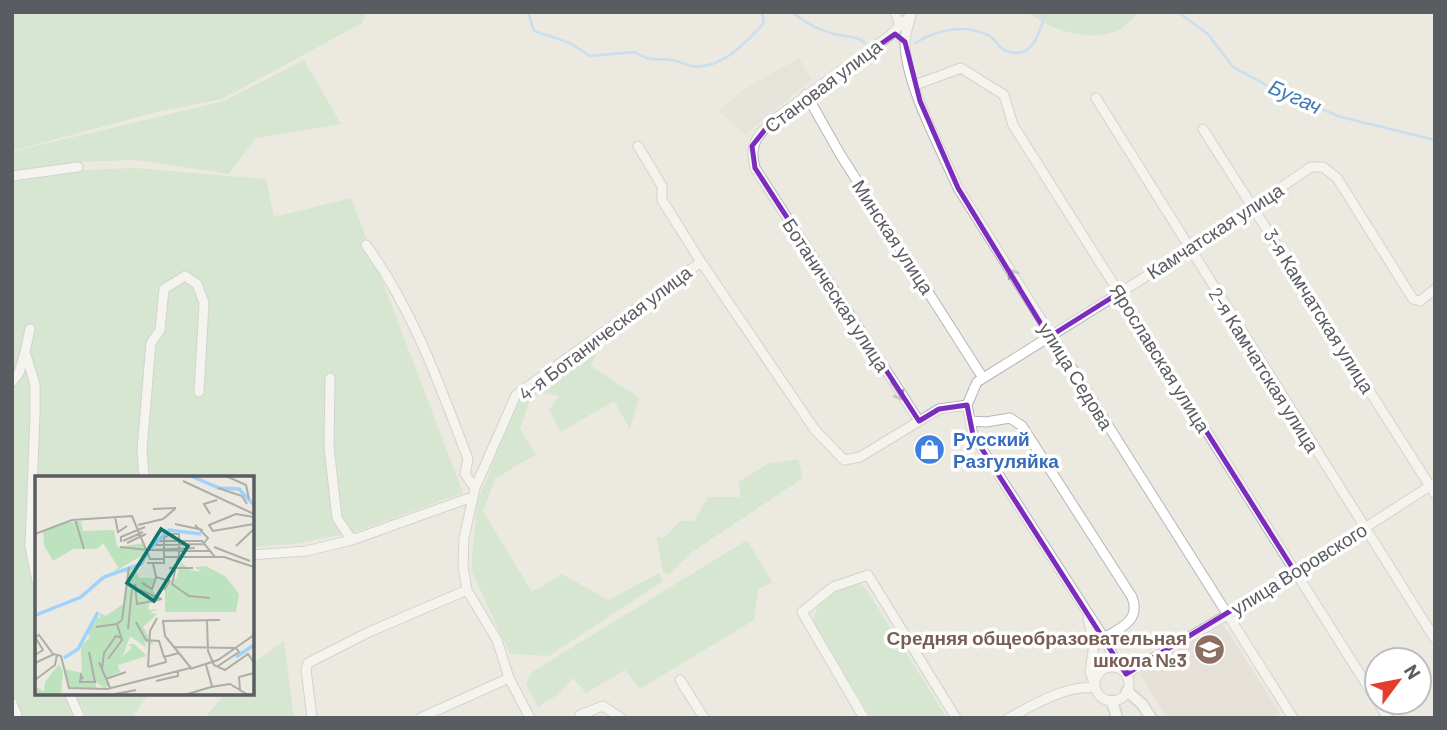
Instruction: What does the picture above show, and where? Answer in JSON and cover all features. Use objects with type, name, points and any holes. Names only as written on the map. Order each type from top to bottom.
[{"type":"street","points":[[895,12],[900,26]]},
{"type":"street","name":"Становая улица","points":[[755,168],[751,154],[756,137],[806,94],[888,37],[912,14]]},
{"type":"street","name":"улица Седова","points":[[912,14],[905,42],[915,85],[958,188],[1049,337],[1293,718]]},
{"type":"street","points":[[888,37],[895,34],[905,42]]},
{"type":"street","name":"Ярославская улица","points":[[915,85],[961,68],[1004,94],[1013,125],[1363,679]]},
{"type":"street","name":"Минская улица","points":[[806,94],[840,154],[983,379]]},
{"type":"street","name":"2-я Камчатская улица","points":[[1096,98],[1363,529],[1435,639]]},
{"type":"street","name":"3-я Камчатская улица","points":[[1203,129],[1433,487]]},
{"type":"street","points":[[638,146],[662,186],[662,201],[701,262],[815,430],[844,460],[860,457],[939,409],[967,405],[973,435],[1104,638],[1123,672],[1127,691],[1142,704],[1151,718]]},
{"type":"street","points":[[12,176],[78,167]]},
{"type":"street","name":"Камчатская улица","points":[[967,405],[971,392],[983,379],[1190,249],[1311,167],[1329,170],[1337,178],[1413,299],[1420,302],[1435,289]]},
{"type":"street","name":"Ботаническая улица","points":[[755,168],[919,421]]},
{"type":"street","points":[[254,555],[306,551],[352,540],[473,493],[465,474],[468,459],[427,352],[380,263],[366,245]]},
{"type":"street","name":"4-я Ботаническая улица","points":[[530,718],[509,678],[496,640],[467,590],[463,566],[464,538],[473,493],[516,395],[701,262]]},
{"type":"street","points":[[144,476],[142,449],[150,343],[160,330],[164,289],[185,276],[197,284],[204,303],[199,392]]},
{"type":"street","points":[[12,382],[25,352],[30,329]]},
{"type":"street","points":[[25,352],[35,384],[29,513],[30,546],[35,572]]},
{"type":"street","points":[[330,378],[329,446],[337,518],[352,540]]},
{"type":"street","points":[[970,421],[986,422],[1010,418],[1022,426],[1132,597],[1136,610],[1132,619],[1104,638]]},
{"type":"street","name":"улица Воровского","points":[[1123,672],[1228,614],[1433,487]]},
{"type":"street","points":[[864,718],[802,612],[833,587],[868,575],[956,718]]},
{"type":"street","points":[[312,718],[306,669],[308,663],[369,632],[467,590]]},
{"type":"street","points":[[1085,610],[1094,644],[1090,672],[1095,686],[1102,698],[1112,701],[1123,697],[1127,691]]},
{"type":"street","points":[[1095,686],[1103,670],[1123,672]]},
{"type":"street","points":[[420,718],[509,678]]},
{"type":"street","points":[[680,680],[704,718]]},
{"type":"street","points":[[1009,718],[1066,692],[1084,686],[1095,686]]},
{"type":"street","points":[[70,695],[80,718]]},
{"type":"street","points":[[1112,701],[1117,718]]},
{"type":"street","points":[[12,703],[18,718]]},
{"type":"street","points":[[580,715],[603,706],[621,718]]},
{"type":"highlighted area","points":[[895,34],[905,42],[920,101],[958,188],[1049,337],[1119,293],[1295,572],[1126,674],[973,435],[967,405],[939,409],[919,421],[755,168],[752,146],[772,121]]},
{"type":"shaded area","points":[[799,58],[812,79],[745,135],[719,111],[743,90]]},
{"type":"shaded area","name":"Средняя общеобразовательная школа №3","points":[[1223,624],[1280,713],[1272,718],[1167,718],[1140,674]]},
{"type":"green space","points":[[367,12],[362,23],[222,99],[157,112],[12,151],[12,14]]},
{"type":"green space","points":[[1028,12],[1137,12],[1128,24],[1115,31],[1101,35],[1085,35],[1053,27]]},
{"type":"green space","points":[[304,60],[341,124],[256,138],[229,174],[135,160],[77,162],[12,173],[12,153],[19,150],[224,101]]},
{"type":"green space","points":[[135,168],[266,179],[274,217],[351,198],[463,493],[352,533],[294,544],[254,547],[254,476],[35,476],[35,695],[148,695],[132,718],[12,718],[12,181],[84,170]]},
{"type":"green space","points":[[602,341],[591,366],[639,398],[630,429],[614,401],[561,432],[549,410],[559,396],[541,393],[529,402],[520,429],[536,454],[495,479],[483,511],[532,592],[562,574],[608,600],[659,573],[663,581],[549,656],[510,654],[471,570],[477,503],[519,397]]},
{"type":"green space","points":[[798,459],[803,478],[692,552],[668,575],[663,572],[656,536],[664,538],[680,521],[694,521],[708,497],[740,497],[739,482],[767,464]]},
{"type":"green space","points":[[747,540],[772,582],[758,590],[754,620],[640,689],[625,670],[586,693],[573,678],[557,695],[538,707],[526,684],[532,672]]},
{"type":"green space","points":[[854,583],[862,585],[868,592],[947,718],[871,718],[814,622],[818,607],[827,596]]},
{"type":"green space","points":[[284,641],[294,718],[205,718],[223,695],[254,695],[254,663]]},
{"type":"waterway","name":"Бугач","points":[[528,12],[534,31],[570,43],[590,56],[635,52],[648,58],[674,60],[692,66],[713,64],[732,53],[764,23],[762,12]]},
{"type":"waterway","name":"Бугач","points":[[793,12],[820,29],[856,38],[865,43]]},
{"type":"waterway","name":"Бугач","points":[[915,43],[941,32],[960,29],[990,36],[1004,50],[1022,52],[1034,43],[1045,12]]},
{"type":"waterway","name":"Бугач","points":[[1138,12],[1144,12]]},
{"type":"waterway","name":"Бугач","points":[[1178,12],[1208,34],[1233,67],[1279,92],[1341,117],[1435,140]]},
{"type":"place","name":"Русский Разгуляйка","points":[[930,450]]},
{"type":"place","name":"Средняя общеобразовательная школа №3","points":[[1210,649]]}]
